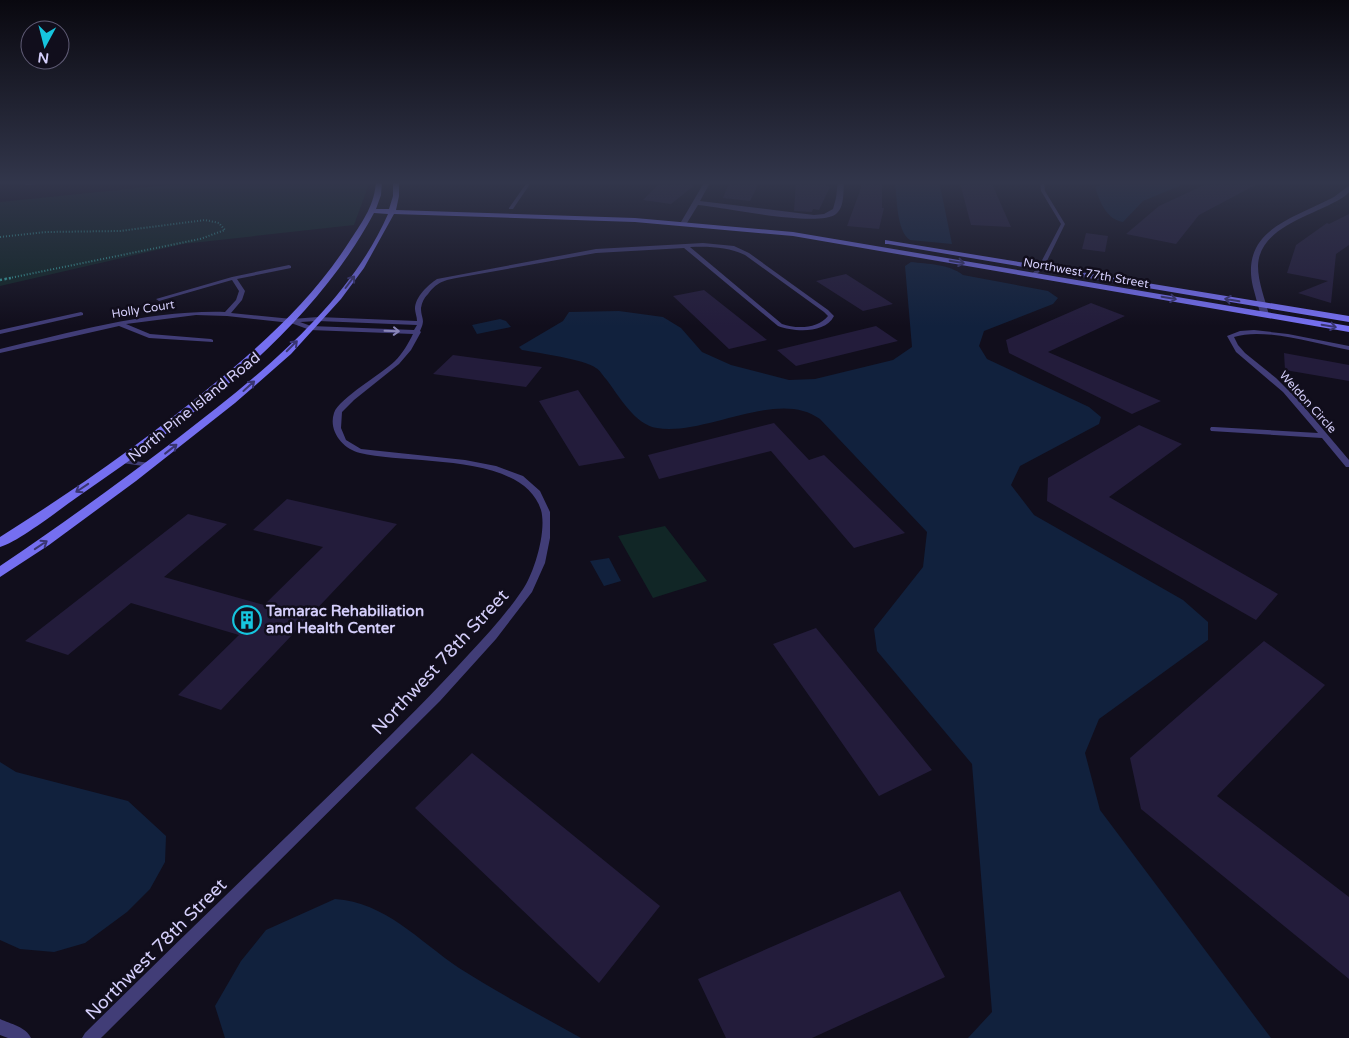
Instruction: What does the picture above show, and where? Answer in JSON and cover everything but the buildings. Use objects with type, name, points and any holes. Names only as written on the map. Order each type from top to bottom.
[{"type":"street","name":"North Pine Island Road","points":[[0,543],[122,461],[200,401],[292,321],[342,263],[361,229]]},
{"type":"street","name":"North Pine Island Road","points":[[0,572],[56,535],[234,400],[314,323],[349,284],[374,247],[383,229]]},
{"type":"street","name":"Northwest 77th Street","points":[[761,229],[1349,329]]},
{"type":"street","name":"Northwest 77th Street","points":[[812,229],[1349,319]]},
{"type":"street","points":[[1265,314],[1254,264],[1261,244],[1276,229]]},
{"type":"lane","points":[[1034,275],[1041,268],[1060,229]]},
{"type":"lane","points":[[420,328],[418,308],[420,300],[432,285],[439,280],[576,253],[685,246],[719,246],[734,248],[747,254],[826,311],[830,316],[829,320],[824,324],[798,329],[788,329],[780,325],[685,246]]},
{"type":"lane","points":[[159,299],[234,278],[289,267]]},
{"type":"lane","points":[[227,314],[239,300],[242,292],[234,278]]},
{"type":"lane","points":[[0,332],[81,314]]},
{"type":"lane","name":"Holly Court","points":[[0,351],[163,316],[227,314],[292,321]]},
{"type":"lane","points":[[292,321],[420,328]]},
{"type":"lane","points":[[292,321],[420,328]]},
{"type":"lane","points":[[121,324],[149,336],[210,342]]},
{"type":"lane","name":"Northwest 78th Street","points":[[90,1038],[436,698],[492,636],[527,592],[540,563],[546,538],[546,512],[537,493],[520,478],[494,468],[465,462],[389,455],[359,450],[343,441],[337,428],[338,412],[351,398],[397,363],[408,350],[420,328]]},
{"type":"lane","name":"Weldon Circle","points":[[1349,348],[1260,332],[1236,333],[1230,336],[1232,343],[1244,357],[1280,385],[1322,436],[1349,465]]},
{"type":"lane","points":[[1214,429],[1322,436]]},
{"type":"lane","points":[[122,461],[150,465]]},
{"type":"lane","points":[[0,1028],[23,1038]]},
{"type":"path","points":[[0,237],[46,232],[120,232],[135,229]]},
{"type":"path","points":[[0,280],[200,239],[225,229]]},
{"type":"green space","points":[[0,229],[314,229],[183,244],[0,286]]},
{"type":"green space","points":[[665,526],[707,581],[653,598],[618,536]]},
{"type":"water","points":[[902,229],[949,229],[952,244],[910,240]]},
{"type":"water","points":[[911,262],[938,265],[963,275],[1048,291],[1058,298],[1053,304],[984,331],[979,346],[987,359],[1089,407],[1101,417],[1099,424],[1020,466],[1011,485],[1034,515],[1183,600],[1208,622],[1208,640],[1099,719],[1085,753],[1100,810],[1271,1038],[968,1038],[992,1012],[972,764],[877,651],[874,629],[923,567],[927,532],[820,419],[803,411],[784,408],[763,410],[697,426],[676,429],[657,428],[649,426],[635,416],[596,368],[582,362],[522,350],[519,347],[563,321],[569,312],[619,311],[663,317],[681,328],[702,352],[731,365],[789,380],[815,379],[893,360],[912,347],[905,266]]},
{"type":"water","points":[[500,319],[506,321],[511,327],[477,334],[472,325]]},
{"type":"water","points":[[609,558],[621,581],[604,586],[590,561]]},
{"type":"water","points":[[0,762],[16,772],[128,801],[166,836],[165,862],[150,889],[127,912],[85,943],[54,952],[20,949],[0,940]]},
{"type":"water","points":[[335,899],[370,907],[386,915],[401,924],[459,968],[581,1038],[225,1038],[215,1006],[241,961],[266,930]]},
{"type":"place","name":"Tamarac Rehabiliation and Health Center","points":[[247,620]]}]
